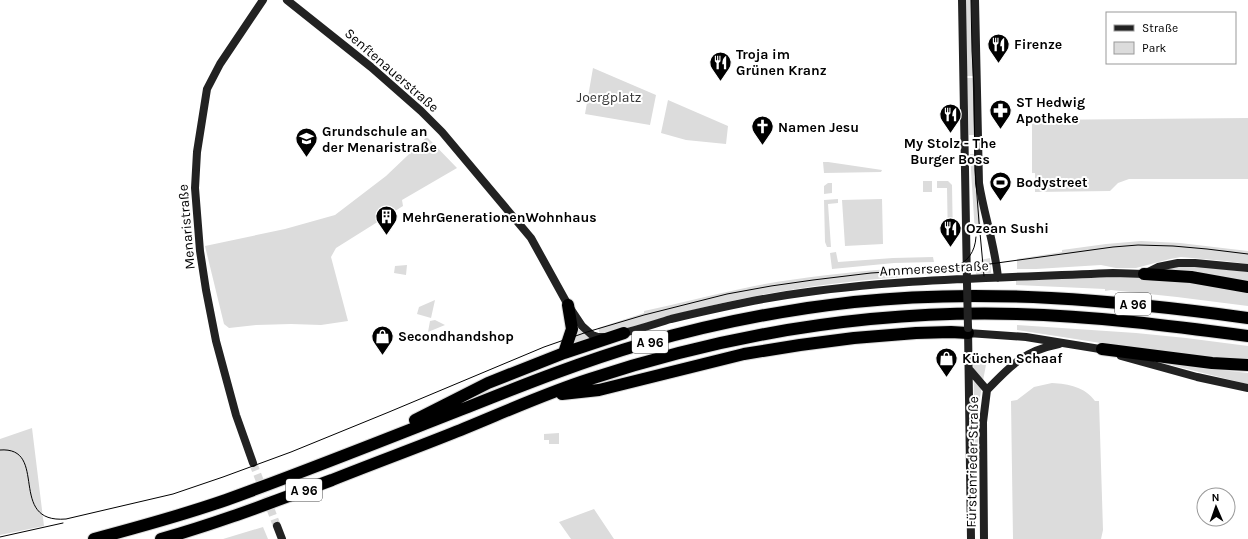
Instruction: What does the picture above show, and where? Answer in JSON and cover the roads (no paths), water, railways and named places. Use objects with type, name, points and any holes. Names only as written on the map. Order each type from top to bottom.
[{"type":"highway","points":[[1144,274],[1191,277],[1248,287]]},
{"type":"highway","name":"A 96","points":[[94,539],[162,521],[225,500],[568,369],[641,345],[695,330],[769,315],[854,302],[952,296],[1017,297],[1114,302],[1180,308],[1248,318]]},
{"type":"highway","points":[[564,353],[572,329],[568,305]]},
{"type":"highway","name":"A 96","points":[[161,539],[256,508],[453,433],[588,379],[745,337],[824,324],[897,317],[952,314],[1017,314],[1105,319],[1248,336]]},
{"type":"highway","points":[[543,397],[599,390],[744,354],[800,345],[916,332],[968,331]]},
{"type":"highway","points":[[362,448],[488,382],[564,353],[624,333]]},
{"type":"highway","points":[[1102,349],[1212,363],[1248,365]]},
{"type":"main road","name":"Menaristraße","points":[[253,463],[236,415],[216,341],[200,251],[194,188],[197,152],[207,89],[220,64],[263,0]]},
{"type":"main road","name":"Senftenauerstraße","points":[[287,0],[371,67],[421,111],[442,132],[531,238],[568,305],[582,326],[592,335],[598,337],[606,337],[624,333]]},
{"type":"main road","name":"Fürstenrieder Straße","points":[[962,0],[971,539]]},
{"type":"main road","points":[[975,0],[979,183],[995,256],[998,278]]},
{"type":"main road","name":"Ammerseestraße","points":[[624,333],[672,319],[720,308],[786,295],[831,289],[891,283],[967,281],[998,278],[1113,273],[1144,274],[1158,267],[1178,263],[1195,263],[1248,268]]},
{"type":"main road","points":[[968,331],[1026,337],[1102,349],[1124,357],[1197,377],[1248,388]]},
{"type":"main road","points":[[987,390],[1021,358],[1040,349],[1063,343]]},
{"type":"main road","name":"Fürstenrieder Straße","points":[[969,369],[987,390],[983,422],[984,539]]},
{"type":"main road","points":[[277,526],[282,539]]},
{"type":"tunnel","points":[[253,463],[277,526]]},
{"type":"tram line","points":[[971,0],[975,170],[984,276]]},
{"type":"tram line","points":[[954,267],[970,256],[976,237]]},
{"type":"tram line","points":[[0,450],[15,452],[23,460],[27,471],[32,498],[37,510],[48,517],[66,519],[173,494],[223,477],[291,452],[544,347],[644,315],[727,294],[771,286],[871,273],[968,267],[1113,247],[1138,245],[1173,246],[1248,254]]},
{"type":"tram line","points":[[0,537],[63,523]]},
{"type":"place","name":"Firenze","points":[[999,64]]},
{"type":"place","name":"Troja im Grünen Kranz","points":[[720,82]]},
{"type":"place","name":"ST Hedwig Apotheke","points":[[1000,130]]},
{"type":"place","name":"My Stolz - The Burger Boss","points":[[950,134]]},
{"type":"place","name":"Namen Jesu","points":[[763,146]]},
{"type":"place","name":"Grundschule an der Menaristraße","points":[[306,158]]},
{"type":"place","name":"Bodystreet","points":[[1001,202]]},
{"type":"place","name":"MehrGenerationenWohnhaus","points":[[387,236]]},
{"type":"place","name":"Ozean Sushi","points":[[951,248]]},
{"type":"place","name":"Secondhandshop","points":[[382,356]]},
{"type":"place","name":"Küchen Schaaf","points":[[947,378]]},
{"type":"park label","name":"Joergplatz","points":[[609,97]]}]
